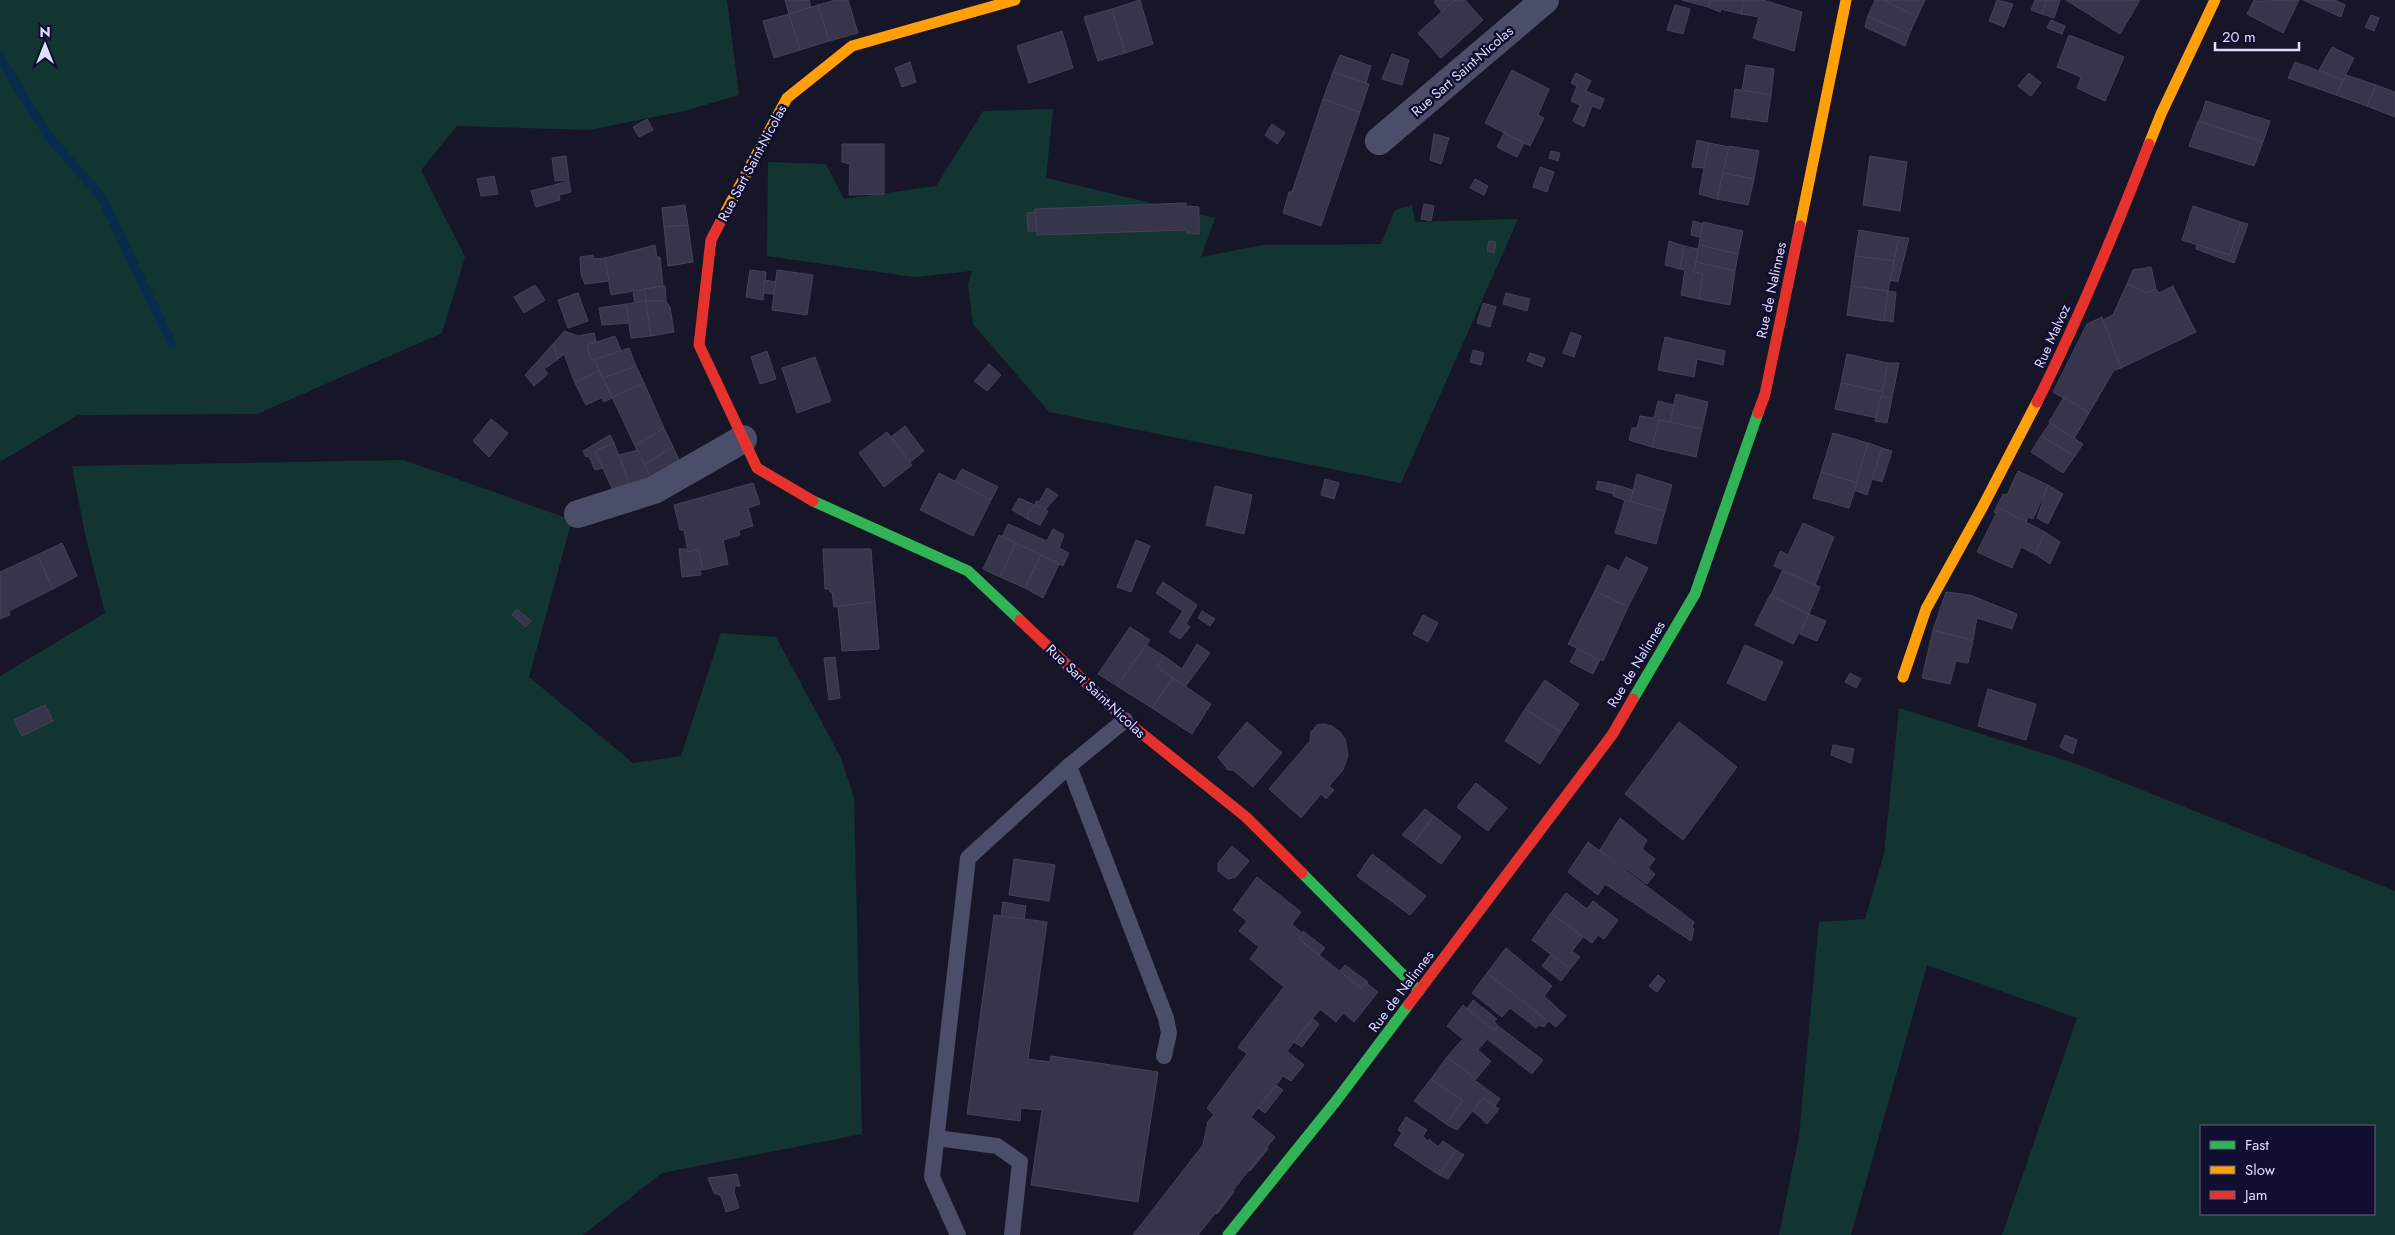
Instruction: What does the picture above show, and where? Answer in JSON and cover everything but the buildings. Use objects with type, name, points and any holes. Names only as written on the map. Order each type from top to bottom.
[{"type":"street","name":"Rue Sart Saint-Nicolas","points":[[1015,0],[852,46],[787,98],[711,240],[699,346],[757,468],[815,502],[968,571],[1125,720],[1246,817],[1419,991]]},
{"type":"street","name":"Rue Sart Saint-Nicolas","points":[[1379,141],[1545,0]]},
{"type":"street","name":"Rue de Nalinnes","points":[[1228,1235],[1336,1101],[1612,735],[1695,594],[1765,394],[1846,0]]},
{"type":"street","name":"Rue Malvoz","points":[[1903,677],[1926,609],[2054,368],[2118,223],[2161,114],[2215,0]]},
{"type":"street","points":[[578,514],[654,490],[743,439]]},
{"type":"lane","points":[[958,1235],[932,1177],[968,858],[1069,766],[1125,720]]},
{"type":"lane","points":[[1069,766],[1166,1018],[1169,1034],[1164,1056]]},
{"type":"lane","points":[[937,1138],[997,1146],[1020,1162],[1012,1235]]},
{"type":"green space","points":[[0,0],[727,0],[739,95],[684,111],[589,130],[457,126],[421,170],[465,257],[442,333],[257,414],[78,415],[0,462]]},
{"type":"green space","points":[[1053,109],[1046,178],[1215,218],[1201,257],[1263,245],[1381,244],[1395,210],[1412,205],[1415,222],[1518,219],[1401,483],[1049,412],[973,324],[968,284],[972,271],[914,277],[767,256],[768,162],[826,164],[844,199],[936,186],[983,111]]},
{"type":"green space","points":[[404,460],[572,520],[529,677],[633,763],[681,756],[721,633],[776,637],[841,758],[854,798],[862,1134],[662,1173],[583,1235],[0,1235],[0,676],[105,613],[85,534],[72,466]]},
{"type":"green space","points":[[1899,708],[2077,764],[2395,891],[2395,1235],[2002,1235],[2077,1018],[1927,965],[1851,1235],[1779,1235],[1799,1136],[1819,922],[1865,919],[1884,854]]},
{"type":"waterway","points":[[0,58],[48,136],[101,196],[172,344]]},
{"type":"traffic: fast","points":[[1633,699],[1695,594],[1758,413]]},
{"type":"traffic: fast","points":[[813,501],[968,571],[1020,620]]},
{"type":"traffic: fast","points":[[1302,873],[1419,991]]},
{"type":"traffic: fast","points":[[1228,1235],[1336,1101],[1409,1004]]},
{"type":"traffic: slow","points":[[724,215],[787,98],[852,46],[1015,0]]},
{"type":"traffic: slow","points":[[1800,226],[1846,0]]},
{"type":"traffic: slow","points":[[2149,144],[2161,114],[2215,0]]},
{"type":"traffic: slow","points":[[1903,677],[1926,609],[1983,506],[2037,402]]},
{"type":"traffic: jam","points":[[2037,402],[2096,274],[2149,144]]},
{"type":"traffic: jam","points":[[724,215],[711,240],[699,345],[757,468],[813,501]]},
{"type":"traffic: jam","points":[[1758,413],[1765,394],[1800,226]]},
{"type":"traffic: jam","points":[[1020,620],[1125,720],[1246,817],[1302,873]]},
{"type":"traffic: jam","points":[[1409,1004],[1612,735],[1633,699]]}]
